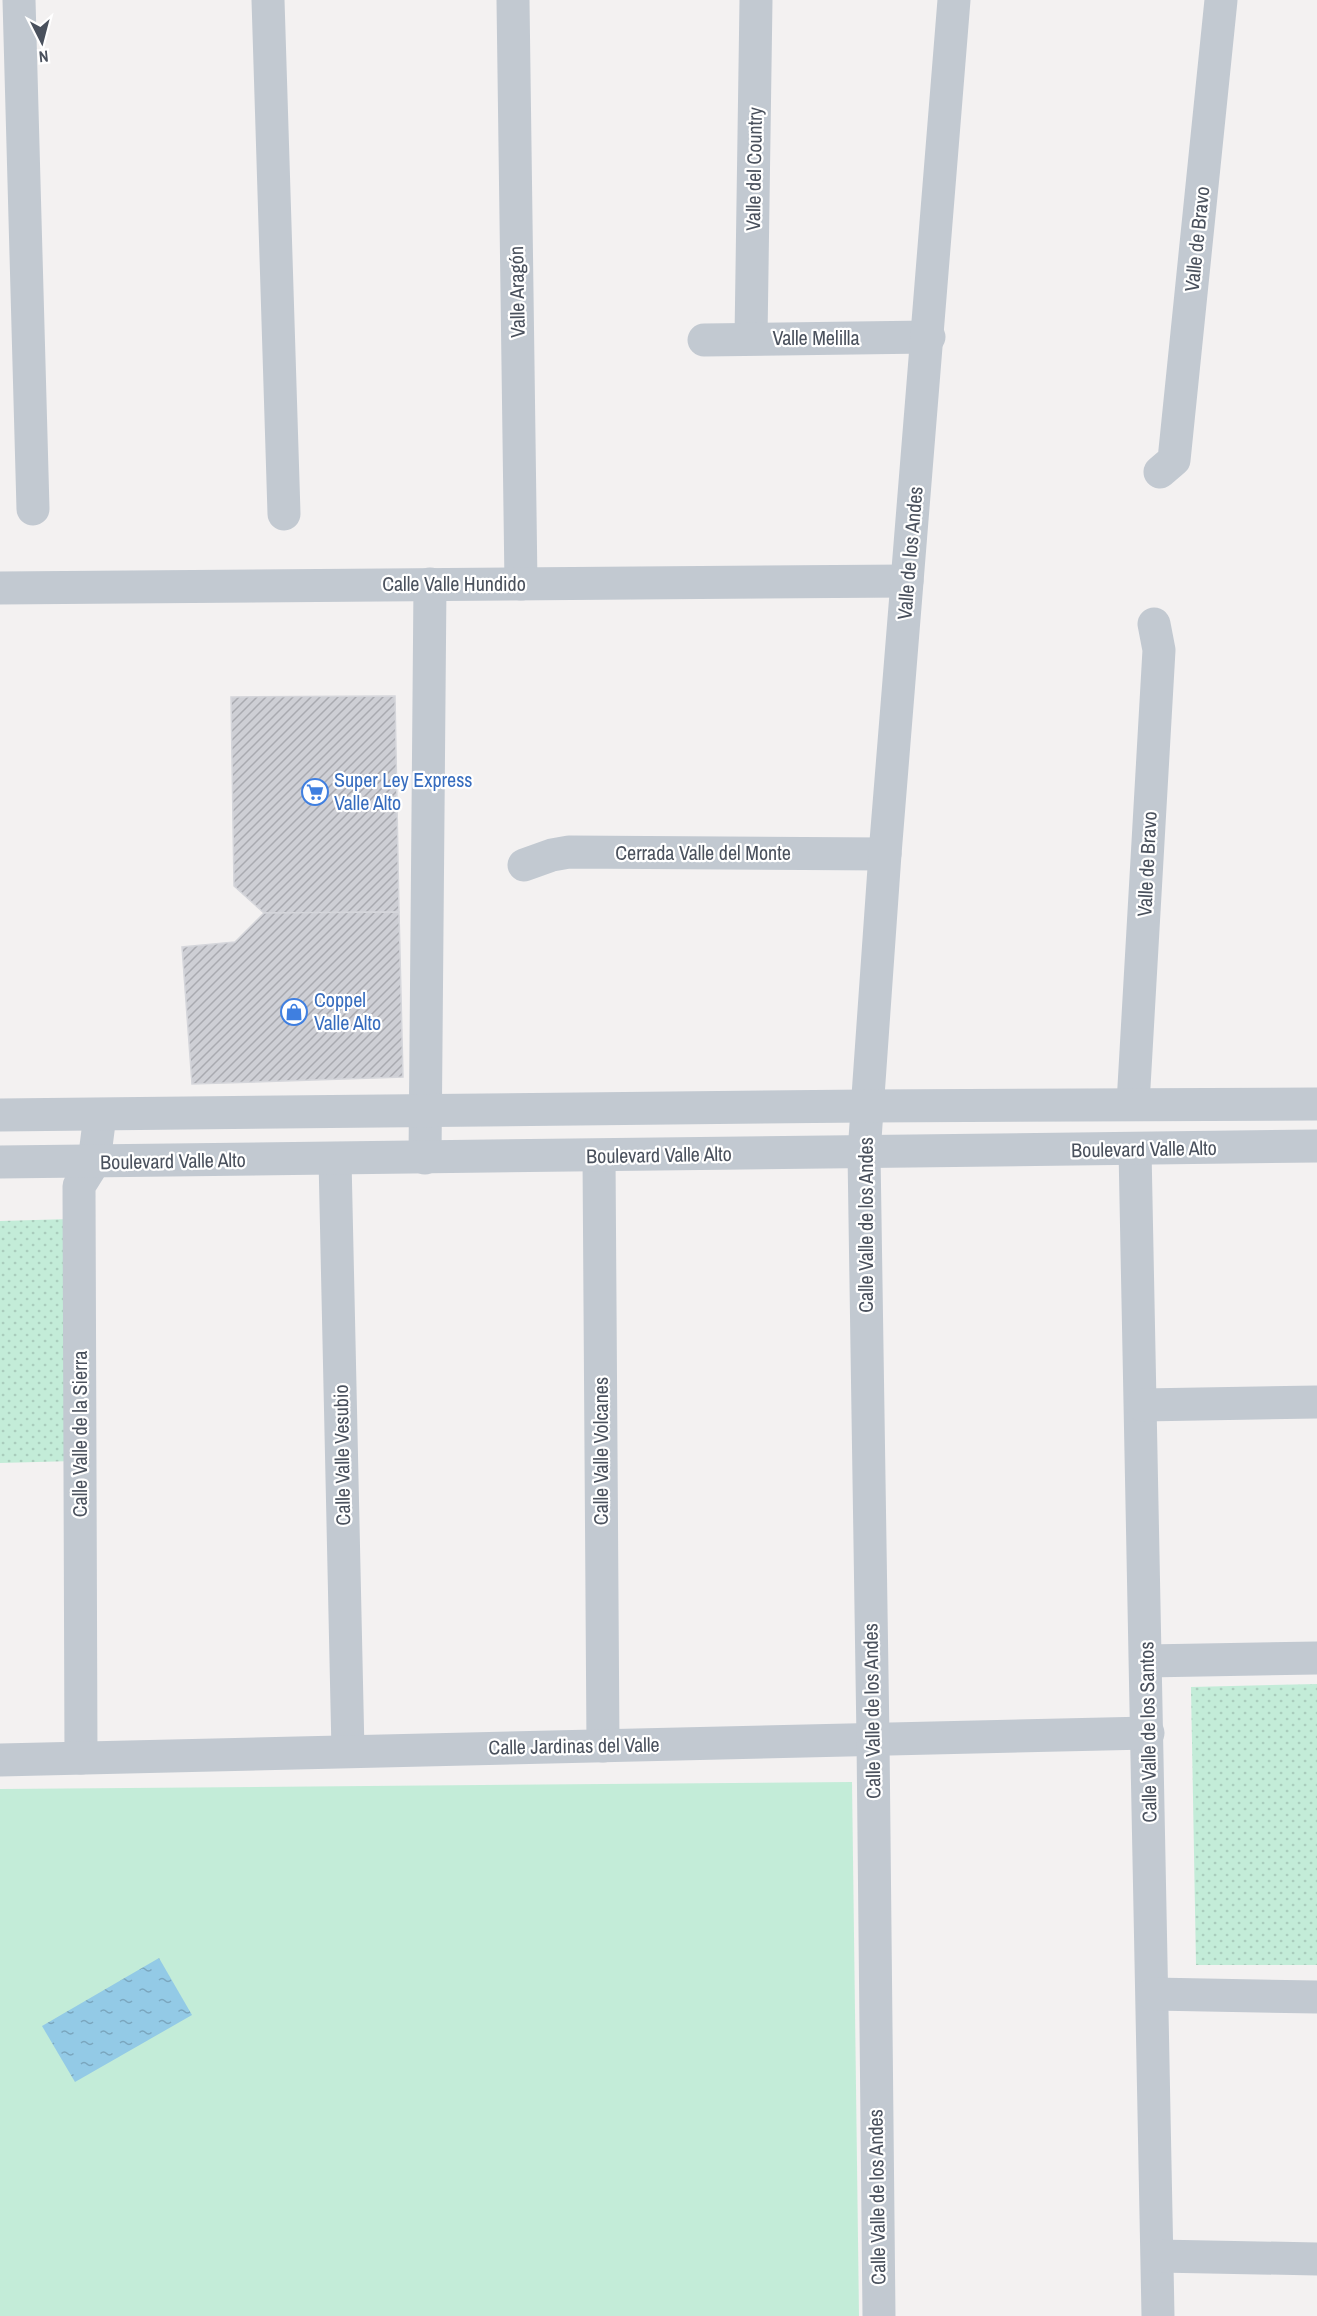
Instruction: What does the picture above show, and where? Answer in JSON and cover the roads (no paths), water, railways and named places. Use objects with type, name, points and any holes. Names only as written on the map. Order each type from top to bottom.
[{"type":"street","points":[[19,0],[33,509]]},
{"type":"street","points":[[268,0],[284,514]]},
{"type":"street","name":"Valle Aragón","points":[[513,0],[521,584]]},
{"type":"street","name":"Valle del Country","points":[[751,338],[756,0]]},
{"type":"street","name":"Valle de los Andes","points":[[866,1106],[907,581],[929,337],[954,0]]},
{"type":"street","name":"Valle de Bravo","points":[[1161,472],[1174,460],[1221,0]]},
{"type":"street","name":"Valle Melilla","points":[[704,340],[929,337]]},
{"type":"street","name":"Calle Valle Hundido","points":[[0,588],[907,581]]},
{"type":"street","points":[[425,1158],[430,584]]},
{"type":"street","name":"Valle de Bravo","points":[[1133,1104],[1159,650],[1154,624]]},
{"type":"street","name":"Cerrada Valle del Monte","points":[[524,865],[552,855],[569,852],[885,854]]},
{"type":"street","points":[[0,1115],[1317,1104]]},
{"type":"street","name":"Calle Valle de los Andes","points":[[866,1106],[864,1153],[879,2316]]},
{"type":"street","name":"Calle Valle de la Sierra","points":[[81,1758],[79,1186],[94,1162],[100,1115]]},
{"type":"street","name":"Boulevard Valle Alto","points":[[0,1162],[1317,1146]]},
{"type":"street","name":"Calle Valle de los Santos","points":[[1136,1149],[1158,2316]]},
{"type":"street","name":"Calle Valle Volcanes","points":[[599,1156],[603,1746]]},
{"type":"street","name":"Calle Valle Vesubio","points":[[335,1159],[348,1751]]},
{"type":"street","points":[[1142,1405],[1317,1402]]},
{"type":"street","points":[[1146,1661],[1317,1658]]},
{"type":"street","name":"Calle Jardinas del Valle","points":[[0,1760],[1148,1732]]},
{"type":"street","points":[[1153,1994],[1317,1997]]},
{"type":"street","points":[[1158,2256],[1317,2259]]},
{"type":"water","points":[[159,1958],[192,2015],[75,2082],[42,2026]]},
{"type":"place","name":"Super Ley Express Valle Alto","points":[[315,792]]},
{"type":"place","name":"Coppel Valle Alto","points":[[294,1012]]}]
